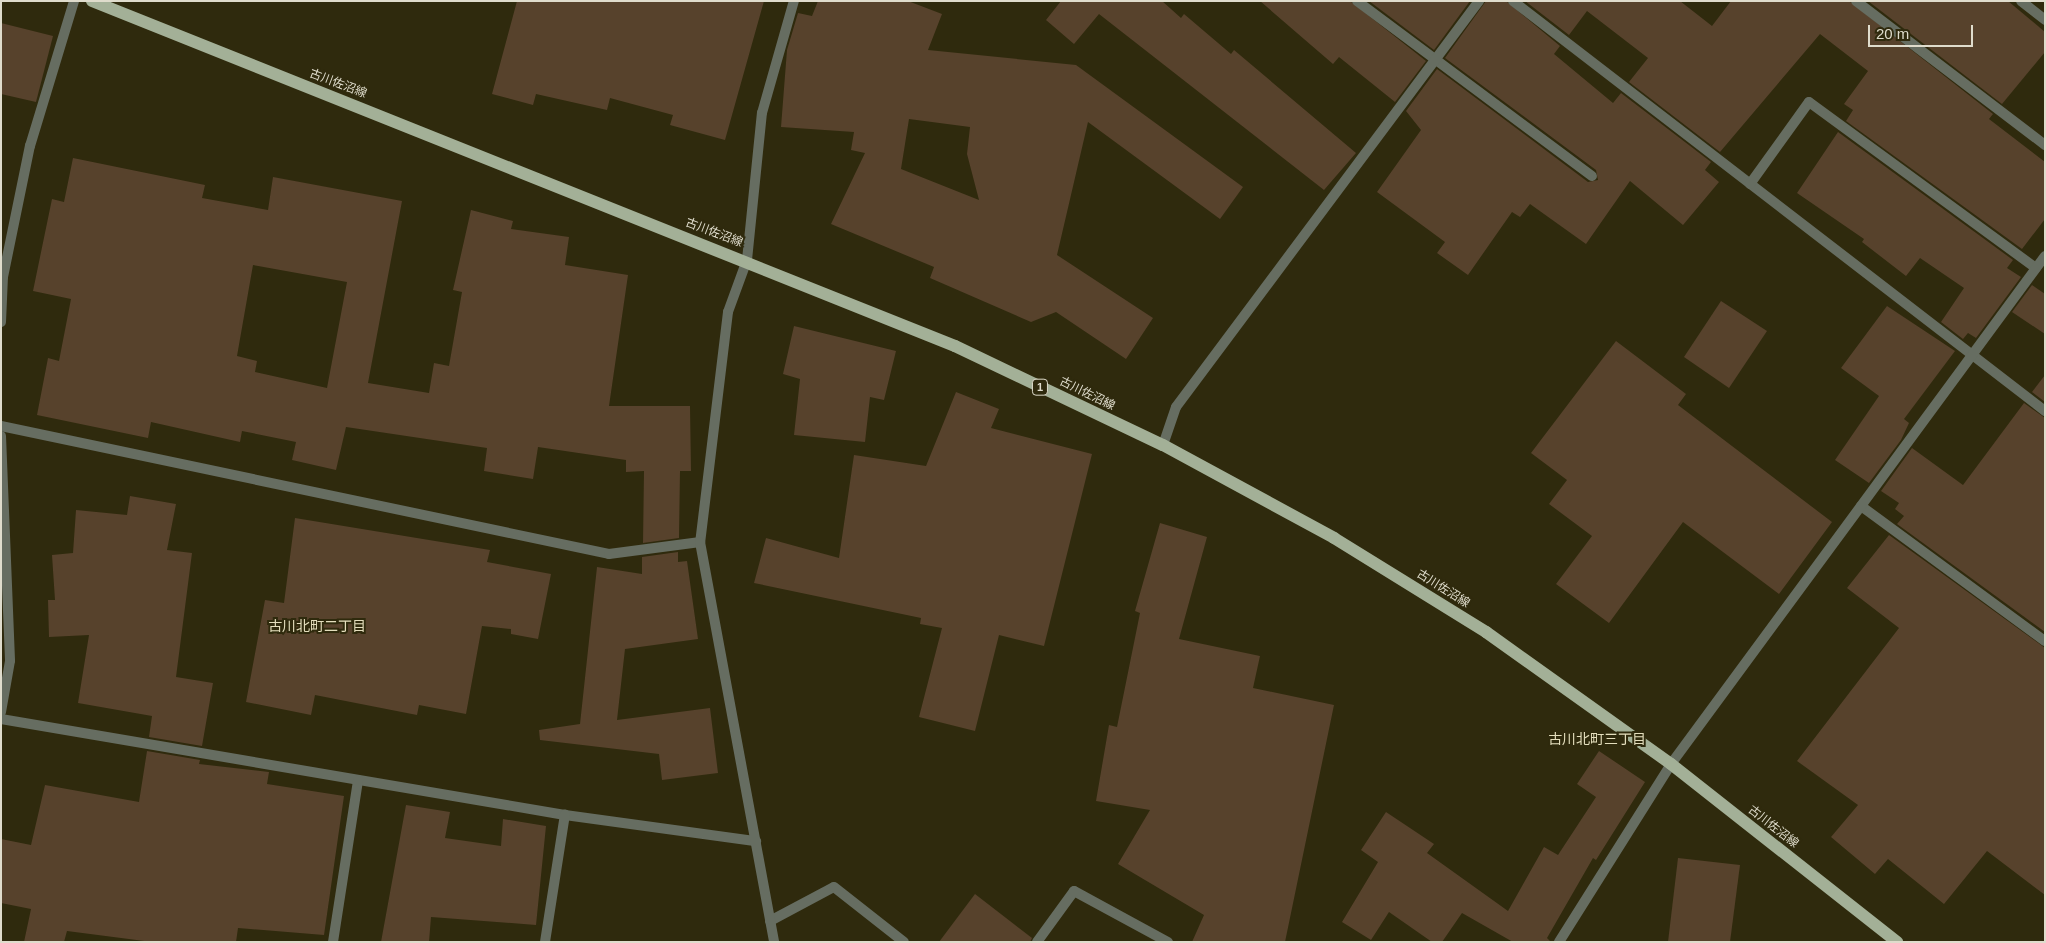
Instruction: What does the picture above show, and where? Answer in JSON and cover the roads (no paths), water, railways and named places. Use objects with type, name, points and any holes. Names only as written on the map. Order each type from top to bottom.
[{"type":"main road","name":"古川佐沼線","points":[[92,1],[747,260],[955,346],[1163,445],[1334,538],[1486,632],[1671,764],[1897,942]]},
{"type":"street","points":[[1,322],[2,277],[30,146],[74,1]]},
{"type":"street","points":[[774,942],[700,542],[728,312],[747,260],[762,113],[794,1]]},
{"type":"street","points":[[1357,1],[1592,176]]},
{"type":"street","points":[[1163,445],[1176,406],[1479,1]]},
{"type":"street","points":[[1513,1],[2045,411]]},
{"type":"street","points":[[1856,1],[2045,145]]},
{"type":"street","points":[[2021,1],[2045,20]]},
{"type":"street","points":[[1750,184],[1809,102],[2036,268]]},
{"type":"street","points":[[1559,942],[1671,764],[2045,256]]},
{"type":"street","points":[[1,426],[609,554],[700,542]]},
{"type":"street","points":[[1,436],[10,661],[1,712]]},
{"type":"street","points":[[1861,506],[2045,641]]},
{"type":"street","points":[[1,719],[565,815],[756,841]]},
{"type":"street","points":[[334,942],[358,780]]},
{"type":"street","points":[[545,942],[565,815]]},
{"type":"street","points":[[770,921],[834,887],[904,942]]},
{"type":"street","points":[[1037,942],[1074,891],[1168,942]]},
{"type":"district","name":"古川北町二丁目","points":[[317,626]]},
{"type":"district","name":"古川北町三丁目","points":[[1597,739]]}]
